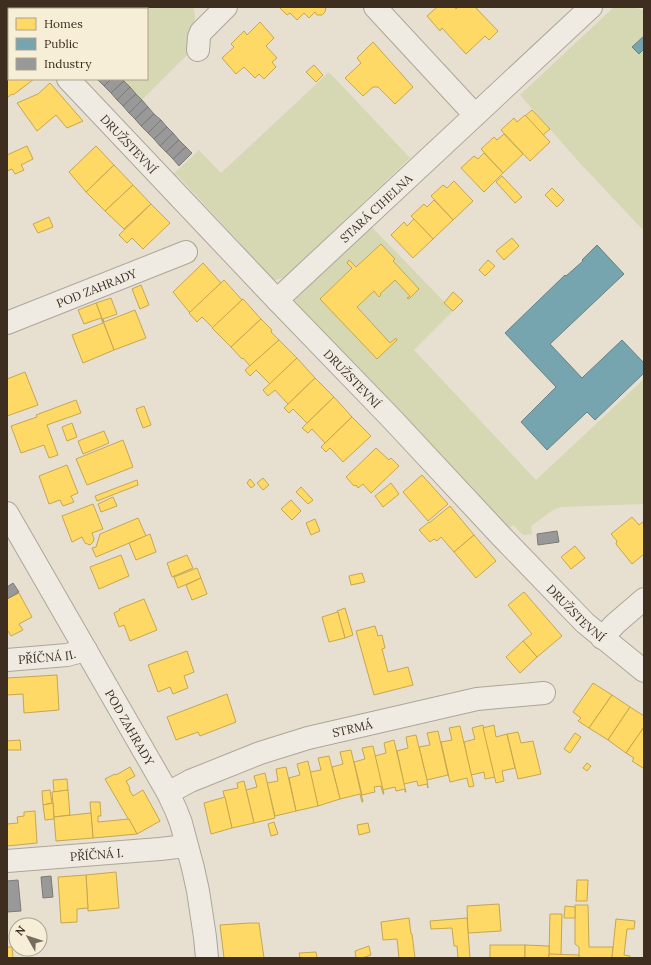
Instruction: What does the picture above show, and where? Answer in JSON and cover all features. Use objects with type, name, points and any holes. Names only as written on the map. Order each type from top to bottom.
[{"type":"street","points":[[198,50],[201,32],[226,7]]},
{"type":"street","points":[[375,7],[475,115]]},
{"type":"street","name":"STARÁ CIHELNA","points":[[277,300],[591,7]]},
{"type":"street","name":"DRUŽSTEVNÍ","points":[[69,80],[511,547],[585,623],[644,671]]},
{"type":"street","name":"POD ZAHRADY","points":[[7,323],[186,252]]},
{"type":"street","name":"POD ZAHRADY","points":[[7,513],[168,793],[176,810],[193,868],[198,891],[207,958]]},
{"type":"street","points":[[602,638],[615,624],[644,599]]},
{"type":"street","name":"PŘÍČNÁ II.","points":[[7,660],[67,655],[86,650]]},
{"type":"street","name":"STRMÁ","points":[[168,793],[190,781],[260,753],[308,738],[477,699],[544,693]]},
{"type":"street","name":"PŘÍČNÁ I.","points":[[7,861],[186,846]]},
{"type":"green space","points":[[193,7],[195,20],[189,53],[142,100],[123,80],[148,80],[148,8],[56,8]]},
{"type":"green space","points":[[614,7],[630,7],[644,10],[644,231],[578,161],[520,95]]},
{"type":"green space","points":[[329,72],[410,158],[285,277],[276,280],[266,280],[237,249],[241,244],[177,175],[172,180],[170,177],[199,150],[221,173]]},
{"type":"green space","points":[[369,224],[453,311],[414,350],[536,480],[644,379],[644,504],[561,507],[553,510],[531,526],[532,534],[523,535],[513,525],[505,533],[374,385],[294,300],[295,291]]},
{"type":"building: Homes","points":[[279,7],[326,7],[325,12],[322,15],[317,15],[315,12],[309,18],[304,13],[297,20],[290,13],[287,15]]},
{"type":"building: Homes","points":[[437,7],[455,7],[456,9],[458,7],[475,7],[498,31],[489,40],[485,36],[466,54],[442,28],[440,31],[427,16]]},
{"type":"building: Homes","points":[[260,22],[274,38],[266,46],[277,58],[272,62],[276,67],[264,79],[259,74],[255,78],[244,67],[236,74],[222,58],[234,47],[231,44],[244,31],[247,35]]},
{"type":"building: Homes","points":[[373,42],[413,87],[395,104],[378,87],[373,87],[363,96],[345,78],[361,63],[357,58]]},
{"type":"building: Homes","points":[[7,63],[8,80],[33,80],[8,97],[7,97]]},
{"type":"building: Homes","points":[[314,65],[323,75],[316,82],[306,72]]},
{"type":"building: Homes","points":[[50,83],[83,121],[67,128],[56,115],[37,131],[17,103],[38,94]]},
{"type":"building: Homes","points":[[532,110],[550,129],[543,135],[525,116]]},
{"type":"building: Homes","points":[[525,115],[550,142],[530,161],[501,130],[514,118],[517,122]]},
{"type":"building: Homes","points":[[504,134],[523,154],[503,173],[481,149],[494,137],[497,140]]},
{"type":"building: Homes","points":[[27,146],[33,159],[21,165],[24,170],[15,174],[12,169],[7,171],[7,155]]},
{"type":"building: Homes","points":[[96,146],[114,165],[86,192],[69,172]]},
{"type":"building: Homes","points":[[484,153],[503,173],[484,192],[461,168],[474,156],[478,159]]},
{"type":"building: Homes","points":[[114,165],[133,185],[105,211],[86,192]]},
{"type":"building: Homes","points":[[502,176],[522,197],[515,203],[496,182]]},
{"type":"building: Homes","points":[[454,181],[473,201],[453,220],[431,196],[443,185],[447,188]]},
{"type":"building: Homes","points":[[133,185],[151,204],[124,229],[105,211]]},
{"type":"building: Homes","points":[[552,188],[564,200],[557,207],[545,195]]},
{"type":"building: Homes","points":[[434,200],[453,220],[433,239],[411,216],[424,204],[427,207]]},
{"type":"building: Homes","points":[[151,204],[170,223],[143,249],[132,238],[127,243],[119,235]]},
{"type":"building: Homes","points":[[49,217],[53,227],[38,233],[33,224]]},
{"type":"building: Homes","points":[[414,219],[433,239],[413,258],[391,235],[404,222],[407,226]]},
{"type":"building: Homes","points":[[512,238],[519,246],[504,260],[496,251]]},
{"type":"building: Homes","points":[[381,244],[395,259],[393,261],[419,289],[409,299],[407,298],[410,296],[395,280],[380,294],[381,295],[379,297],[374,291],[357,307],[390,343],[396,338],[397,340],[377,359],[320,299],[352,268],[347,263],[349,260],[356,267]]},
{"type":"building: Homes","points":[[488,260],[495,266],[485,276],[479,270]]},
{"type":"building: Homes","points":[[203,263],[221,283],[190,313],[173,292]]},
{"type":"building: Homes","points":[[224,280],[242,300],[213,328],[202,317],[197,322],[189,313]]},
{"type":"building: Homes","points":[[141,285],[149,305],[140,309],[132,289]]},
{"type":"building: Homes","points":[[453,292],[463,301],[453,311],[444,303]]},
{"type":"building: Homes","points":[[111,298],[117,314],[103,319],[104,322],[135,310],[146,338],[114,350],[96,303]]},
{"type":"building: Homes","points":[[243,299],[261,319],[231,347],[212,328]]},
{"type":"building: Homes","points":[[96,303],[114,350],[83,363],[72,335],[103,323],[101,318],[84,324],[78,310]]},
{"type":"building: Homes","points":[[261,319],[279,340],[250,366],[231,347]]},
{"type":"building: Homes","points":[[279,340],[297,358],[270,384],[256,370],[250,376],[245,370]]},
{"type":"building: Homes","points":[[297,358],[315,378],[288,404],[275,390],[268,396],[263,390]]},
{"type":"building: Homes","points":[[25,372],[38,405],[7,416],[7,379]]},
{"type":"building: Homes","points":[[315,378],[334,397],[307,423],[293,409],[289,413],[284,408]]},
{"type":"building: Homes","points":[[334,397],[352,417],[325,443],[312,429],[308,433],[302,428]]},
{"type":"building: Homes","points":[[76,400],[81,413],[47,425],[58,455],[49,458],[44,445],[21,453],[11,426],[37,417],[36,415]]},
{"type":"building: Homes","points":[[144,406],[151,425],[143,428],[136,409]]},
{"type":"building: Homes","points":[[352,417],[371,436],[343,462],[330,448],[326,452],[321,447]]},
{"type":"building: Homes","points":[[72,423],[77,437],[67,441],[62,427]]},
{"type":"building: Homes","points":[[104,431],[109,443],[83,454],[78,441]]},
{"type":"building: Homes","points":[[123,440],[133,467],[87,485],[76,459]]},
{"type":"building: Homes","points":[[376,448],[389,460],[391,458],[399,466],[371,493],[363,484],[358,488],[356,485],[354,486],[346,477]]},
{"type":"building: Homes","points":[[67,465],[78,493],[71,496],[74,502],[63,506],[60,500],[49,504],[39,476]]},
{"type":"building: Homes","points":[[422,475],[448,504],[428,521],[403,492]]},
{"type":"building: Homes","points":[[263,478],[269,485],[263,490],[257,483]]},
{"type":"building: Homes","points":[[250,479],[255,485],[251,488],[247,483]]},
{"type":"building: Homes","points":[[137,480],[138,485],[97,501],[95,496]]},
{"type":"building: Homes","points":[[391,483],[399,494],[383,507],[375,496]]},
{"type":"building: Homes","points":[[301,487],[313,500],[308,504],[296,492]]},
{"type":"building: Homes","points":[[113,497],[117,506],[101,512],[98,504]]},
{"type":"building: Homes","points":[[291,500],[301,511],[292,520],[281,509]]},
{"type":"building: Homes","points":[[93,504],[103,529],[92,533],[94,539],[90,545],[85,543],[82,537],[72,542],[62,516]]},
{"type":"building: Homes","points":[[450,506],[474,535],[454,552],[441,537],[437,541],[434,539],[430,542],[419,530]]},
{"type":"building: Homes","points":[[632,517],[639,525],[644,521],[644,554],[632,564],[616,544],[617,541],[611,534]]},
{"type":"building: Homes","points":[[138,518],[146,536],[96,557],[92,548],[96,547],[100,534]]},
{"type":"building: Homes","points":[[315,519],[320,531],[311,535],[306,523]]},
{"type":"building: Homes","points":[[150,534],[156,552],[136,560],[129,543]]},
{"type":"building: Homes","points":[[474,535],[496,561],[476,578],[454,552]]},
{"type":"building: Homes","points":[[575,546],[585,558],[571,569],[561,557]]},
{"type":"building: Homes","points":[[121,555],[129,576],[99,589],[90,567]]},
{"type":"building: Homes","points":[[187,555],[193,568],[172,577],[167,563]]},
{"type":"building: Homes","points":[[197,568],[201,578],[178,588],[174,577]]},
{"type":"building: Homes","points":[[362,573],[365,582],[351,585],[349,576]]},
{"type":"building: Homes","points":[[201,578],[207,594],[192,600],[186,585]]},
{"type":"building: Homes","points":[[524,592],[562,636],[537,657],[523,641],[532,634],[508,605]]},
{"type":"building: Homes","points":[[19,593],[32,617],[19,624],[23,630],[11,636],[8,631],[7,632],[7,599]]},
{"type":"building: Homes","points":[[144,599],[157,630],[130,641],[124,625],[119,627],[114,613],[120,610],[119,609]]},
{"type":"building: Homes","points":[[345,608],[353,635],[345,638],[337,611]]},
{"type":"building: Homes","points":[[338,612],[345,638],[329,642],[322,617]]},
{"type":"building: Homes","points":[[375,626],[378,636],[382,635],[385,648],[382,649],[388,672],[408,667],[413,685],[374,695],[356,631]]},
{"type":"building: Homes","points":[[523,641],[537,657],[520,673],[506,657]]},
{"type":"building: Homes","points":[[187,651],[194,672],[184,676],[188,688],[173,694],[170,687],[158,692],[148,665]]},
{"type":"building: Homes","points":[[57,675],[59,710],[24,713],[23,694],[7,695],[7,678]]},
{"type":"building: Homes","points":[[593,683],[612,695],[589,728],[578,721],[581,718],[573,712]]},
{"type":"building: Homes","points":[[227,694],[236,722],[200,736],[198,732],[176,740],[167,717]]},
{"type":"building: Homes","points":[[612,695],[630,707],[608,740],[589,728]]},
{"type":"building: Homes","points":[[630,707],[644,716],[644,727],[626,753],[608,740]]},
{"type":"building: Homes","points":[[483,725],[495,777],[485,779],[484,772],[471,775],[464,742],[475,739],[472,728]]},
{"type":"building: Homes","points":[[494,725],[496,737],[507,734],[515,768],[502,771],[504,781],[496,783],[483,728]]},
{"type":"building: Homes","points":[[460,726],[474,786],[469,787],[467,778],[450,782],[441,742],[452,740],[449,728]]},
{"type":"building: Homes","points":[[644,727],[643,768],[632,761],[634,758],[626,753]]},
{"type":"building: Homes","points":[[438,731],[448,775],[427,780],[419,747],[430,745],[427,733]]},
{"type":"building: Homes","points":[[518,732],[521,743],[533,741],[541,774],[518,779],[507,734]]},
{"type":"building: Homes","points":[[575,733],[581,737],[570,753],[564,749]]},
{"type":"building: Homes","points":[[416,735],[428,788],[427,784],[418,786],[417,781],[404,784],[397,751],[408,748],[406,737]]},
{"type":"building: Homes","points":[[20,740],[21,750],[7,750],[7,741]]},
{"type":"building: Homes","points":[[394,740],[406,792],[405,789],[396,791],[395,787],[382,790],[375,756],[386,753],[384,743]]},
{"type":"building: Homes","points":[[373,746],[384,794],[381,786],[374,787],[375,792],[362,795],[354,762],[365,759],[362,748]]},
{"type":"building: Homes","points":[[351,750],[363,802],[360,794],[340,799],[332,767],[343,764],[340,752]]},
{"type":"building: Homes","points":[[329,756],[340,799],[318,806],[310,772],[321,770],[318,758]]},
{"type":"building: Homes","points":[[308,761],[318,806],[296,811],[289,778],[300,775],[297,764]]},
{"type":"building: Homes","points":[[587,763],[591,766],[587,771],[583,768]]},
{"type":"building: Homes","points":[[130,767],[135,776],[126,781],[130,788],[129,789],[133,796],[143,790],[160,821],[137,834],[105,779]]},
{"type":"building: Homes","points":[[286,767],[296,811],[275,816],[267,783],[278,781],[276,769]]},
{"type":"building: Homes","points":[[265,773],[275,818],[254,823],[246,790],[257,787],[254,776]]},
{"type":"building: Homes","points":[[67,779],[68,790],[54,792],[53,780]]},
{"type":"building: Homes","points":[[244,781],[254,823],[232,828],[223,791],[238,788],[237,783]]},
{"type":"building: Homes","points":[[50,790],[52,803],[43,805],[42,791]]},
{"type":"building: Homes","points":[[68,790],[70,815],[54,817],[52,792]]},
{"type":"building: Homes","points":[[225,797],[232,828],[211,834],[204,803]]},
{"type":"building: Homes","points":[[90,802],[100,802],[101,816],[98,816],[98,822],[129,819],[137,834],[93,838]]},
{"type":"building: Homes","points":[[53,803],[54,819],[45,820],[43,805]]},
{"type":"building: Homes","points":[[35,811],[37,843],[7,846],[7,824],[18,823],[17,817],[24,816],[24,812]]},
{"type":"building: Homes","points":[[91,813],[93,838],[56,841],[54,817]]},
{"type":"building: Homes","points":[[274,822],[278,834],[271,836],[268,824]]},
{"type":"building: Homes","points":[[368,823],[370,832],[359,835],[357,825]]},
{"type":"building: Homes","points":[[116,872],[119,908],[88,911],[86,875]]},
{"type":"building: Homes","points":[[86,875],[88,908],[77,909],[77,922],[61,923],[58,877]]},
{"type":"building: Homes","points":[[577,880],[588,880],[587,901],[576,901]]},
{"type":"building: Homes","points":[[499,904],[501,931],[468,933],[467,906]]},
{"type":"building: Homes","points":[[575,905],[588,905],[589,947],[613,947],[612,958],[579,958],[579,947],[575,944]]},
{"type":"building: Homes","points":[[565,906],[575,907],[575,918],[564,918]]},
{"type":"building: Homes","points":[[550,914],[562,914],[561,955],[549,954]]},
{"type":"building: Homes","points":[[409,918],[415,958],[399,958],[397,939],[383,940],[381,922]]},
{"type":"building: Homes","points":[[467,918],[470,958],[458,958],[457,946],[454,946],[452,928],[431,929],[430,921]]},
{"type":"building: Homes","points":[[616,919],[635,921],[634,929],[627,929],[624,955],[630,956],[630,958],[612,958]]},
{"type":"building: Homes","points":[[259,923],[264,958],[224,958],[220,925]]},
{"type":"building: Homes","points":[[490,945],[525,945],[525,958],[490,958]]},
{"type":"building: Homes","points":[[525,945],[549,946],[549,958],[525,958]]},
{"type":"building: Homes","points":[[369,946],[371,955],[356,958],[355,951]]},
{"type":"building: Homes","points":[[8,947],[8,957],[13,958],[7,958]]},
{"type":"building: Homes","points":[[316,952],[317,958],[300,958],[299,953]]},
{"type":"building: Homes","points":[[549,954],[579,955],[579,958],[549,958]]},
{"type":"building: Public","points":[[644,36],[644,49],[639,54],[632,47]]},
{"type":"building: Public","points":[[597,245],[624,274],[550,344],[582,378],[622,340],[644,363],[644,373],[595,420],[587,412],[547,450],[521,422],[556,387],[505,333],[565,275],[566,276],[583,261],[582,260]]},
{"type":"building: Industry","points":[[98,80],[110,80],[104,86]]},
{"type":"building: Industry","points":[[110,80],[124,81],[111,93],[104,86]]},
{"type":"building: Industry","points":[[124,81],[130,87],[117,100],[111,93]]},
{"type":"building: Industry","points":[[130,87],[136,94],[123,106],[117,100]]},
{"type":"building: Industry","points":[[136,94],[142,100],[129,113],[123,106]]},
{"type":"building: Industry","points":[[142,100],[148,107],[135,119],[129,113]]},
{"type":"building: Industry","points":[[148,107],[154,114],[141,126],[135,119]]},
{"type":"building: Industry","points":[[154,114],[161,120],[148,133],[141,126]]},
{"type":"building: Industry","points":[[161,120],[167,127],[154,139],[148,133]]},
{"type":"building: Industry","points":[[167,127],[173,133],[160,146],[154,139]]},
{"type":"building: Industry","points":[[173,133],[179,140],[166,152],[160,146]]},
{"type":"building: Industry","points":[[179,140],[186,147],[173,159],[166,152]]},
{"type":"building: Industry","points":[[186,147],[192,153],[179,166],[173,159]]},
{"type":"building: Industry","points":[[557,531],[559,542],[538,545],[537,534]]},
{"type":"building: Industry","points":[[13,583],[19,592],[7,599],[7,587]]},
{"type":"building: Industry","points":[[51,876],[53,897],[43,898],[41,877]]},
{"type":"building: Industry","points":[[18,880],[21,911],[7,912],[7,881]]}]
